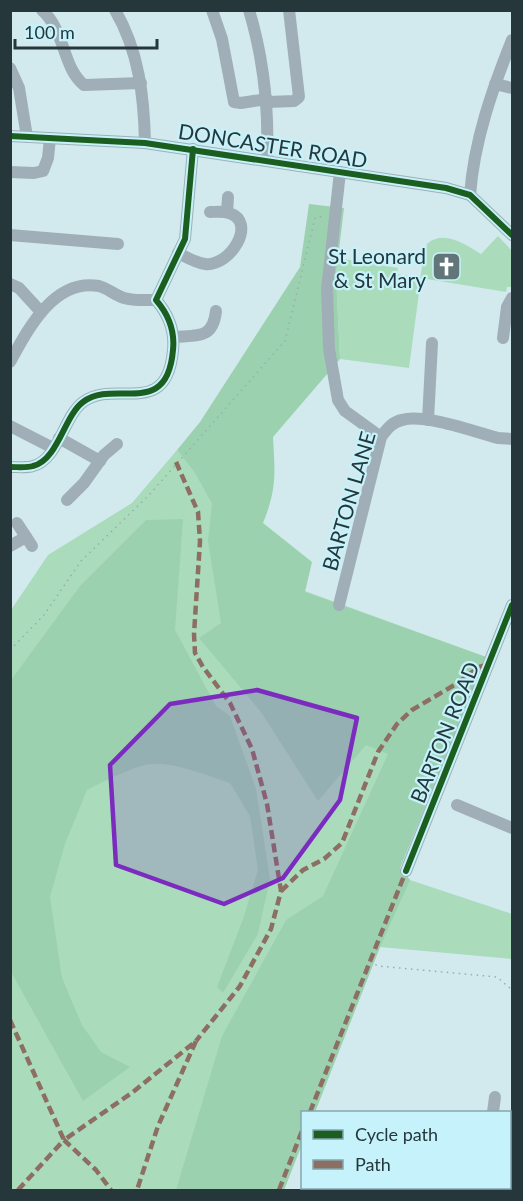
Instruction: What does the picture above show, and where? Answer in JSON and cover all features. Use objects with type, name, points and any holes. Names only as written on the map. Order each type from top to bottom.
[{"type":"street","points":[[42,10],[59,32],[74,77],[84,85],[141,83]]},
{"type":"street","points":[[115,10],[134,53],[141,83],[145,143]]},
{"type":"street","points":[[212,10],[222,39],[234,102],[241,103],[267,100],[294,101],[299,97],[289,10]]},
{"type":"street","points":[[249,10],[256,31],[267,100],[267,160]]},
{"type":"street","points":[[471,195],[473,167],[481,128],[495,84],[513,40]]},
{"type":"street","points":[[10,68],[19,88],[27,136]]},
{"type":"street","points":[[495,84],[513,88]]},
{"type":"street","name":"DONCASTER ROAD","points":[[10,136],[145,143],[446,188],[471,195],[513,235]]},
{"type":"street","points":[[10,172],[43,171],[48,158],[50,138]]},
{"type":"street","points":[[156,300],[185,239],[193,149]]},
{"type":"street","points":[[340,172],[327,289],[329,349],[338,399],[345,411],[381,437]]},
{"type":"street","points":[[227,212],[228,197]]},
{"type":"street","points":[[178,253],[204,264],[214,264],[223,260],[234,249],[240,239],[241,230],[236,218],[227,212],[210,212]]},
{"type":"street","points":[[10,235],[118,244]]},
{"type":"street","points":[[10,284],[19,288],[41,312]]},
{"type":"street","points":[[10,362],[41,312],[64,292],[76,287],[100,286],[124,298],[156,300]]},
{"type":"street","points":[[503,338],[507,307],[513,298]]},
{"type":"street","points":[[10,467],[34,466],[46,458],[78,405],[87,399],[108,394],[147,393],[158,387],[167,375],[173,356],[174,337],[171,325],[156,300]]},
{"type":"street","points":[[174,337],[203,335],[209,332],[216,311]]},
{"type":"street","points":[[428,420],[432,343]]},
{"type":"street","name":"BARTON LANE","points":[[339,605],[381,437],[390,426],[400,420],[415,417],[498,438],[513,439]]},
{"type":"street","points":[[10,426],[100,460]]},
{"type":"street","points":[[67,500],[80,488],[100,460],[117,444]]},
{"type":"street","points":[[10,546],[29,541],[17,524]]},
{"type":"street","name":"BARTON ROAD","points":[[406,871],[513,605]]},
{"type":"street","points":[[457,805],[513,828]]},
{"type":"street","points":[[493,1111],[495,1097]]},
{"type":"path","points":[[10,650],[44,615],[81,561],[149,495],[285,341],[315,218],[336,213]]},
{"type":"path","points":[[370,962],[378,966],[497,977],[513,990]]},
{"type":"highlighted area","points":[[257,690],[357,718],[340,800],[283,878],[224,904],[116,865],[110,765],[170,704]]},
{"type":"green space","points":[[309,204],[344,208],[336,275],[340,359],[273,437],[274,481],[271,500],[263,523],[312,562],[305,592],[486,657],[400,868],[410,880],[380,947],[315,1111],[301,1111],[301,1147],[284,1190],[176,1190],[222,1036],[286,920],[323,896],[388,754],[366,745],[318,801],[261,712],[199,638],[221,623],[208,541],[212,504],[194,472],[177,450],[200,422],[300,267]]},
{"type":"green space","points":[[498,236],[512,251],[512,287],[507,287],[506,292],[421,278],[409,368],[340,359],[336,275],[338,258],[398,268],[397,274],[420,278],[427,244],[434,240],[448,238],[455,240],[481,254]]},
{"type":"green space","points":[[177,450],[194,472],[212,504],[305,591],[486,657],[400,868],[410,880],[512,914],[512,959],[380,947],[315,1111],[301,1111],[301,1147],[284,1190],[11,1190],[11,610],[48,555],[132,503]]},
{"type":"green space","points":[[183,519],[175,630],[216,706],[230,716],[256,789],[270,879],[258,934],[223,993],[217,987],[243,919],[258,870],[250,816],[230,783],[181,767],[152,764],[128,771],[87,790],[65,844],[50,897],[62,978],[82,1025],[101,1052],[130,1067],[83,1101],[11,972],[11,680],[80,586],[146,520]]},
{"type":"marked path","points":[[176,462],[198,512],[200,541],[194,634],[195,653],[230,703],[252,749],[267,804],[281,891],[271,929],[240,986],[196,1041]]},
{"type":"marked path","points":[[281,891],[303,870],[324,859],[342,843],[378,752],[397,724],[412,710],[456,684],[479,667],[489,664]]},
{"type":"marked path","points":[[310,1111],[406,871]]},
{"type":"marked path","points":[[10,1020],[64,1140],[133,1092],[196,1041],[158,1126],[137,1190]]},
{"type":"marked path","points":[[279,1190],[301,1134]]},
{"type":"marked path","points":[[18,1190],[64,1140],[96,1170],[111,1190]]},
{"type":"cycle path","points":[[10,136],[145,143],[446,188],[470,195],[512,235]]},
{"type":"cycle path","points":[[10,467],[31,467],[42,462],[55,447],[71,417],[83,402],[96,396],[150,391],[161,384],[169,371],[173,350],[172,330],[168,317],[156,300],[185,239],[193,149]]},
{"type":"cycle path","points":[[406,871],[512,605]]},
{"type":"place","name":"St Leonard & St Mary","points":[[447,267]]}]
